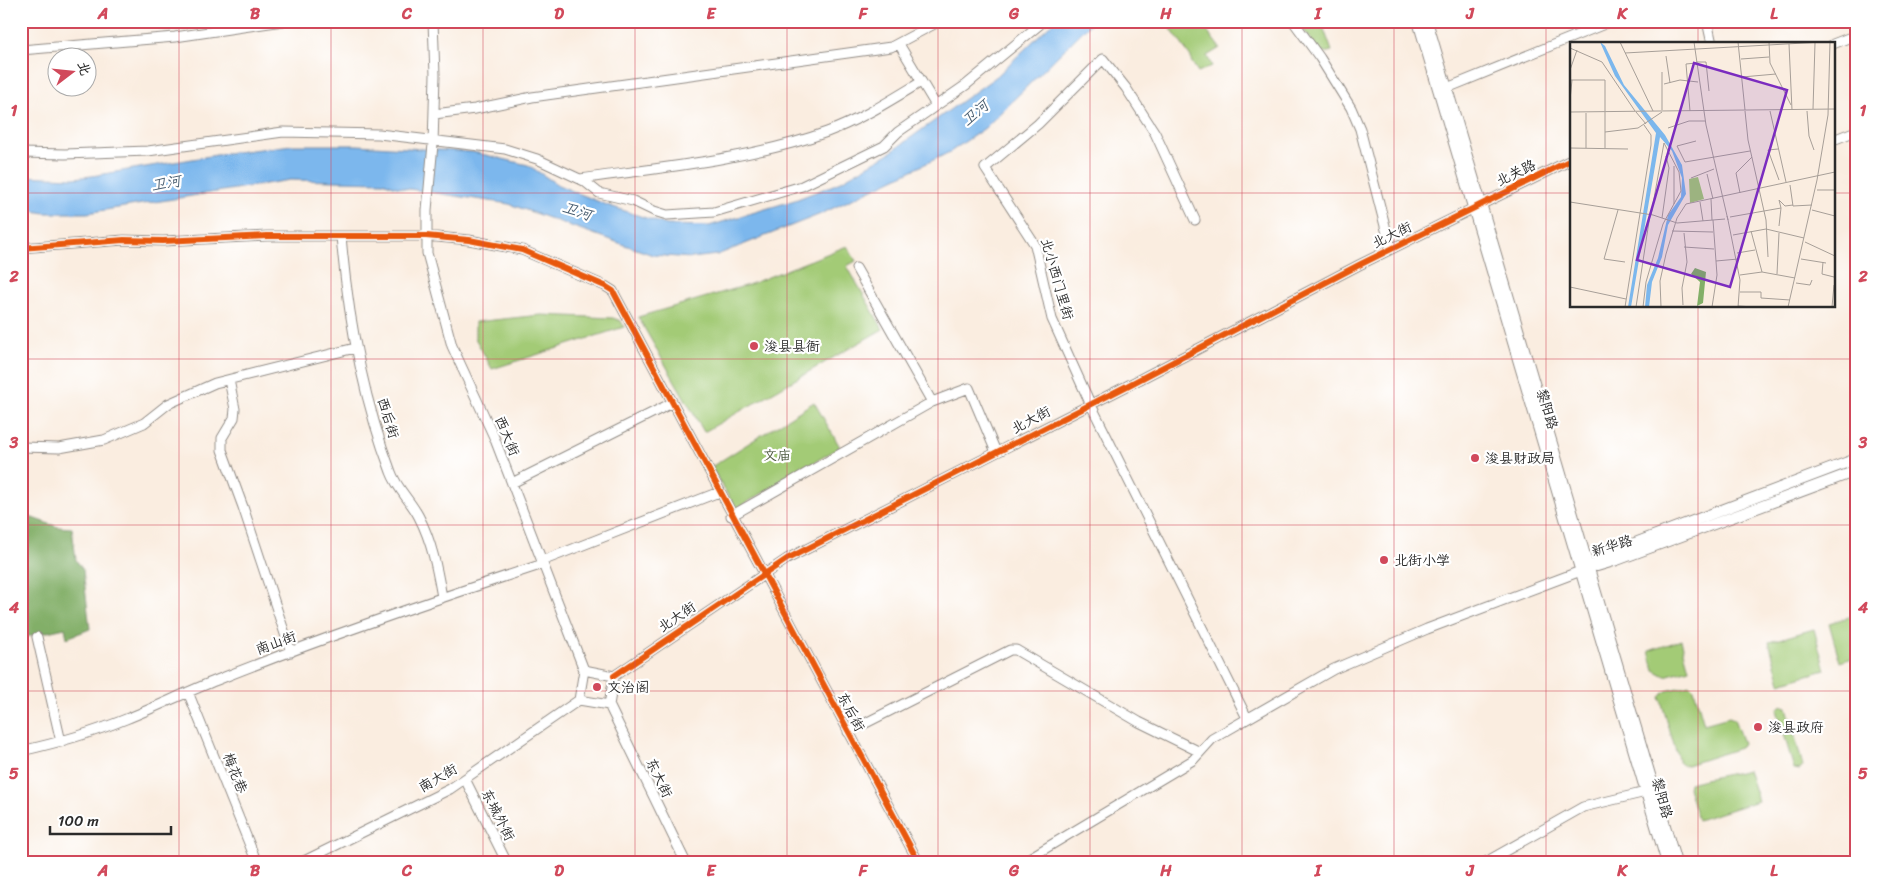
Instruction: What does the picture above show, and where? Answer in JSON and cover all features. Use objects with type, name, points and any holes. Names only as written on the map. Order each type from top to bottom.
[{"type":"main road","name":"黎阳路","points":[[1418,21],[1477,206],[1585,569],[1676,863]]},
{"type":"main road","name":"黎阳路","points":[[1427,21],[1447,88],[1477,206]]},
{"type":"main road","name":"新华路","points":[[1585,569],[1614,550],[1856,460]]},
{"type":"main road","name":"新华路","points":[[1585,569],[1618,560],[1856,471]]},
{"type":"main road","name":"黎阳路","points":[[1585,569],[1667,863]]},
{"type":"street","points":[[21,50],[175,37],[283,21]]},
{"type":"street","name":"西大街","points":[[432,21],[435,75],[433,142],[427,208],[427,254],[452,346],[494,437],[584,670]]},
{"type":"street","points":[[434,114],[475,110],[532,97],[799,61],[899,44],[940,21]]},
{"type":"street","points":[[21,153],[65,154],[148,151],[283,132],[379,134],[433,142],[504,149],[537,159],[580,179],[599,192],[633,201],[654,211],[667,214],[714,212],[802,186],[884,146],[898,132],[935,104],[966,85],[1044,21]]},
{"type":"street","points":[[1292,21],[1320,58],[1351,108],[1360,129],[1391,249]]},
{"type":"street","points":[[1447,88],[1612,21]]},
{"type":"street","points":[[1707,21],[1712,42]]},
{"type":"street","points":[[1834,44],[1856,35]]},
{"type":"street","points":[[899,44],[935,104]]},
{"type":"street","name":"北小西门里街","points":[[1195,220],[1155,133],[1126,88],[1103,59],[1038,124],[986,168],[1035,245],[1046,300],[1052,319],[1090,403],[1247,718]]},
{"type":"street","points":[[580,179],[716,159],[798,141],[846,124],[921,82]]},
{"type":"street","points":[[1834,140],[1856,131]]},
{"type":"street","name":"北关路","points":[[1477,206],[1570,160]]},
{"type":"street","name":"北大街","points":[[614,676],[762,574],[808,548],[1477,206]]},
{"type":"street","name":"东后街","points":[[21,248],[124,240],[162,241],[267,236],[426,236],[469,240],[522,250],[613,291],[762,574],[919,863]]},
{"type":"street","name":"西后街","points":[[340,236],[347,303],[355,348],[373,419],[392,474],[419,516],[428,536],[434,554],[442,597]]},
{"type":"street","points":[[856,268],[932,402]]},
{"type":"street","points":[[21,447],[59,448],[104,440],[144,423],[168,404],[204,387],[355,348]]},
{"type":"street","points":[[229,380],[234,403],[234,418],[222,438],[222,450],[291,652]]},
{"type":"street","points":[[731,516],[932,402],[969,388],[996,452]]},
{"type":"street","points":[[512,483],[672,403]]},
{"type":"street","name":"南山街","points":[[21,751],[61,742],[127,719],[188,692],[291,652],[542,562],[719,492]]},
{"type":"street","points":[[1020,863],[1193,760],[1212,739],[1297,688],[1354,660],[1427,629],[1585,569]]},
{"type":"street","points":[[37,637],[61,742]]},
{"type":"street","points":[[848,732],[993,658],[1010,650],[1016,650],[1139,722],[1200,752]]},
{"type":"street","points":[[584,670],[614,676],[608,705],[579,700],[584,670]]},
{"type":"street","name":"梅花巷","points":[[188,692],[257,863]]},
{"type":"street","name":"南大街","points":[[300,863],[313,860],[413,809],[465,779],[579,700]]},
{"type":"street","name":"东大街","points":[[608,705],[686,863]]},
{"type":"street","name":"东城外街","points":[[465,779],[507,863]]},
{"type":"street","points":[[1484,863],[1583,807],[1646,792]]},
{"type":"street","points":[[1851,863],[1856,859]]},
{"type":"green space","points":[[1165,21],[1199,21],[1220,48],[1207,56],[1212,66],[1198,72],[1191,61],[1191,57]]},
{"type":"green space","points":[[1298,21],[1321,21],[1332,51],[1320,54]]},
{"type":"green space","name":"浚县县衙","points":[[847,246],[856,261],[847,266],[883,329],[704,432],[638,317],[748,285]]},
{"type":"green space","points":[[541,315],[613,318],[621,321],[624,327],[492,369],[475,338],[475,322]]},
{"type":"green space","name":"文庙","points":[[814,402],[840,447],[736,509],[711,467]]},
{"type":"green space","points":[[21,514],[58,527],[72,528],[76,560],[83,570],[90,629],[67,638],[65,628],[21,638]]},
{"type":"green space","points":[[1856,615],[1856,657],[1840,662],[1829,623]]},
{"type":"green space","points":[[1814,629],[1825,670],[1780,683],[1769,642]]},
{"type":"green space","points":[[1681,640],[1689,669],[1665,676],[1654,670],[1649,651]]},
{"type":"green space","points":[[1690,685],[1694,689],[1704,724],[1729,717],[1734,719],[1743,743],[1740,748],[1684,766],[1679,762],[1660,697],[1666,691]]},
{"type":"green space","points":[[1781,705],[1787,707],[1803,766],[1800,770],[1794,769],[1777,710]]},
{"type":"green space","points":[[1748,770],[1758,801],[1698,820],[1688,788],[1689,783]]},
{"type":"water","name":"卫河","points":[[1054,21],[1093,21],[985,128],[950,152],[821,214],[717,255],[691,258],[653,255],[509,204],[396,187],[383,182],[290,180],[87,213],[45,213],[21,209],[21,176],[74,178],[228,153],[292,145],[357,145],[473,152],[528,165],[558,185],[607,205],[667,225],[709,226],[795,200],[836,184],[888,154],[997,76]]},
{"type":"cycle path","points":[[614,676],[787,559],[1125,387],[1359,265],[1570,160]]},
{"type":"cycle path","points":[[21,248],[124,240],[163,241],[267,236],[426,236],[469,240],[522,250],[613,291],[919,863]]},
{"type":"place","name":"浚县县衙","points":[[754,346]]},
{"type":"place","name":"浚县财政局","points":[[1475,458]]},
{"type":"place","name":"北街小学","points":[[1384,560]]},
{"type":"place","name":"文治阁","points":[[597,687]]},
{"type":"place","name":"浚县政府","points":[[1758,727]]}]
